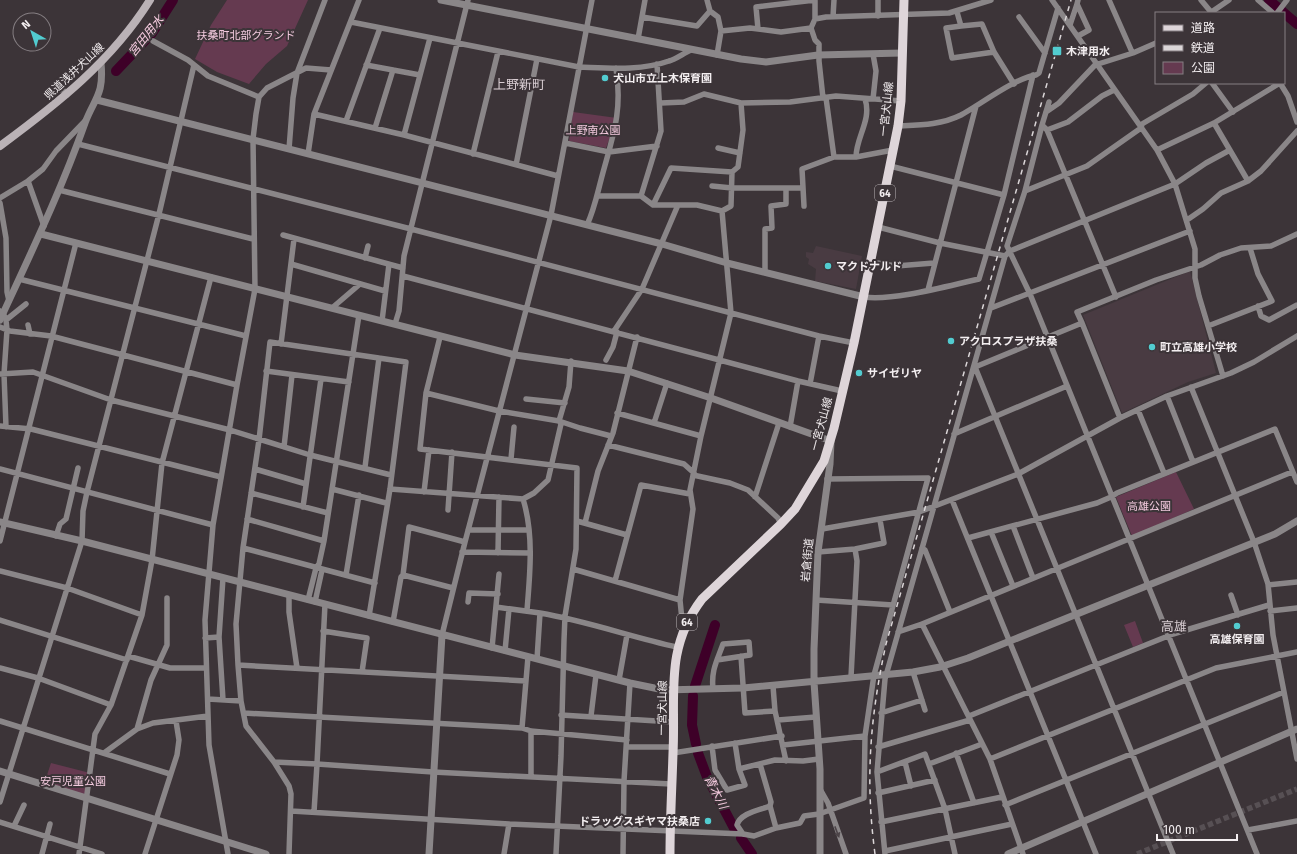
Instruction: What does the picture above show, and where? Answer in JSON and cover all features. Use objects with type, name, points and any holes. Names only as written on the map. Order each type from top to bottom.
[{"type":"main road","name":"県道浅井犬山線","points":[[0,146],[67,95],[101,63],[122,40],[150,0]]},
{"type":"main road","name":"一宮犬山線","points":[[670,854],[674,690],[677,647],[692,612],[702,599],[781,524],[795,508],[824,461],[831,441],[854,343],[898,126],[901,100],[904,0]]},
{"type":"street","points":[[289,149],[292,98],[297,72],[325,0]]},
{"type":"street","points":[[308,154],[314,114],[359,0]]},
{"type":"street","points":[[441,0],[467,2],[691,50],[766,62],[818,55],[902,53]]},
{"type":"street","points":[[429,854],[442,635],[462,552],[551,215],[592,0]]},
{"type":"street","points":[[638,39],[644,0]]},
{"type":"street","points":[[707,0],[710,11],[718,17],[721,31],[717,55]]},
{"type":"street","points":[[758,29],[756,6],[815,0],[815,19],[811,28],[815,40],[819,44],[818,55],[834,157]]},
{"type":"street","points":[[833,17],[834,0]]},
{"type":"street","points":[[878,0],[878,16]]},
{"type":"street","points":[[1052,0],[1157,150],[1175,184],[1195,249],[1194,266],[1199,296],[1223,376]]},
{"type":"street","points":[[1109,0],[1132,52]]},
{"type":"street","points":[[1201,0],[1210,12]]},
{"type":"street","points":[[1212,12],[1228,0]]},
{"type":"street","points":[[1258,0],[1272,12]]},
{"type":"street","points":[[1278,12],[1287,0]]},
{"type":"street","points":[[815,19],[957,12],[988,1]]},
{"type":"street","points":[[395,324],[399,311],[403,268],[411,229],[424,183],[432,143],[458,44],[467,2]]},
{"type":"street","points":[[1070,25],[1077,2]]},
{"type":"street","points":[[1077,2],[1089,30],[1078,36]]},
{"type":"street","points":[[898,126],[934,124],[959,115],[1014,84],[1039,72],[1058,8]]},
{"type":"street","points":[[642,17],[696,26],[710,11]]},
{"type":"street","points":[[957,12],[962,26]]},
{"type":"street","points":[[1019,18],[1045,52]]},
{"type":"street","points":[[351,22],[579,67],[616,68],[657,64],[669,61],[691,50]]},
{"type":"street","points":[[994,52],[952,58],[946,28],[982,24],[994,52],[1014,84]]},
{"type":"street","points":[[346,121],[380,28]]},
{"type":"street","points":[[721,31],[758,29],[781,32],[811,28]]},
{"type":"street","points":[[404,135],[430,38]]},
{"type":"street","points":[[153,41],[194,65],[208,76],[259,97]]},
{"type":"street","points":[[1046,112],[1059,103],[1097,64],[1155,43]]},
{"type":"street","points":[[473,154],[498,52]]},
{"type":"street","points":[[873,54],[876,71],[873,99]]},
{"type":"street","points":[[516,165],[537,59]]},
{"type":"street","points":[[101,63],[103,80],[97,100],[86,121],[41,234],[2,316],[7,330],[2,374],[3,427],[28,428],[221,477]]},
{"type":"street","points":[[641,196],[662,131],[657,64]]},
{"type":"street","points":[[0,802],[82,541],[82,511],[159,214],[194,65]]},
{"type":"street","points":[[366,65],[420,75]]},
{"type":"street","points":[[228,854],[209,745],[205,638],[206,599],[210,574],[213,524],[230,430],[236,384],[255,289],[253,239],[253,140],[259,97],[267,88],[306,68],[331,70]]},
{"type":"street","points":[[587,225],[598,196],[618,115],[619,99],[616,68]]},
{"type":"street","points":[[375,128],[393,70]]},
{"type":"street","points":[[97,100],[551,215],[662,244],[727,263],[864,297],[875,298],[928,290],[979,279],[1004,195],[1033,75]]},
{"type":"street","points":[[1025,191],[1087,166],[1141,128],[1142,124],[1193,94],[1205,84]]},
{"type":"street","points":[[1213,84],[1233,112]]},
{"type":"street","points":[[1157,150],[1214,123],[1278,84]]},
{"type":"street","points":[[1281,84],[1288,96],[1297,122]]},
{"type":"street","points":[[58,89],[63,90],[67,95]]},
{"type":"street","points":[[1047,130],[1068,122],[1102,96],[1114,90]]},
{"type":"street","points":[[661,103],[684,102],[704,94],[741,103],[790,102],[836,96],[865,99],[901,100]]},
{"type":"street","points":[[856,158],[856,147],[864,132],[866,121],[868,106],[865,99]]},
{"type":"street","points":[[1049,102],[1025,191],[1007,246],[1030,294],[1257,854]]},
{"type":"street","points":[[653,205],[671,168],[732,172],[738,167],[743,130],[741,103]]},
{"type":"street","points":[[928,290],[976,106]]},
{"type":"street","points":[[314,114],[404,135],[558,176]]},
{"type":"street","points":[[0,198],[28,182],[43,169],[60,146],[86,121]]},
{"type":"street","points":[[1214,123],[1248,180]]},
{"type":"street","points":[[1042,125],[1047,130],[1101,264],[1116,297]]},
{"type":"street","points":[[1187,220],[1203,209],[1221,193],[1248,180],[1260,171],[1297,131]]},
{"type":"street","points":[[565,143],[609,152],[657,146]]},
{"type":"street","points":[[78,144],[411,229],[819,336],[854,343]]},
{"type":"street","points":[[718,148],[740,153]]},
{"type":"street","points":[[804,206],[802,169],[834,157],[856,158],[893,150]]},
{"type":"street","points":[[1012,824],[885,852],[876,772],[882,692],[1005,256],[1010,251],[1175,184],[1206,163],[1230,150]]},
{"type":"street","points":[[890,166],[955,184],[1004,195]]},
{"type":"street","points":[[598,196],[641,196],[653,205],[697,205],[722,211],[731,206],[732,172]]},
{"type":"street","points":[[28,182],[44,226]]},
{"type":"street","points":[[712,186],[732,188],[803,188]]},
{"type":"street","points":[[765,272],[765,229],[772,228],[771,206],[786,204],[786,188]]},
{"type":"street","points":[[59,190],[159,214],[253,239]]},
{"type":"street","points":[[0,203],[6,238],[7,292],[9,301]]},
{"type":"street","points":[[606,360],[613,347],[615,331],[642,289],[678,206]]},
{"type":"street","points":[[685,628],[682,620],[680,600],[693,509],[690,494],[700,436],[711,398],[731,313],[722,211]]},
{"type":"street","points":[[878,227],[940,243],[1005,256]]},
{"type":"street","points":[[991,308],[1030,294],[1101,264],[1190,231]]},
{"type":"street","points":[[41,234],[515,355],[571,361],[628,371],[711,398],[831,441]]},
{"type":"street","points":[[1120,418],[1077,312],[1194,266],[1201,265],[1220,255],[1241,248],[1271,246],[1297,234]]},
{"type":"street","points":[[283,235],[403,268]]},
{"type":"street","points":[[282,344],[294,238]]},
{"type":"street","points":[[0,541],[3,523],[76,243]]},
{"type":"street","points":[[364,258],[368,246]]},
{"type":"street","points":[[1208,326],[1272,301],[1258,274],[1250,248]]},
{"type":"street","points":[[871,262],[896,266],[934,263]]},
{"type":"street","points":[[291,264],[385,291]]},
{"type":"street","points":[[382,321],[389,264]]},
{"type":"street","points":[[403,276],[842,392]]},
{"type":"street","points":[[79,854],[95,734],[111,705],[142,615],[152,560],[162,463],[211,277]]},
{"type":"street","points":[[19,279],[246,336]]},
{"type":"street","points":[[332,308],[360,284]]},
{"type":"street","points":[[2,316],[26,304]]},
{"type":"street","points":[[1258,306],[1261,316],[1269,320],[1297,305]]},
{"type":"street","points":[[312,601],[324,541],[359,315]]},
{"type":"street","points":[[975,366],[1082,323]]},
{"type":"street","points":[[28,325],[30,334]]},
{"type":"street","points":[[0,327],[7,330],[51,336],[236,384]]},
{"type":"street","points":[[810,384],[819,336]]},
{"type":"street","points":[[822,529],[919,512],[1018,474],[1088,437],[1120,418],[1167,396],[1191,386],[1223,376],[1254,362],[1297,336]]},
{"type":"street","points":[[440,337],[426,393],[420,449],[577,468],[576,549],[565,616],[561,715],[561,778],[556,854]]},
{"type":"street","points":[[585,523],[598,471],[611,436],[637,337]]},
{"type":"street","points":[[289,854],[291,811],[289,786],[274,762],[251,735],[246,726],[241,701],[236,624],[243,548],[259,440],[270,342],[406,362],[390,489],[386,503],[369,616]]},
{"type":"street","points":[[365,467],[380,358]]},
{"type":"street","points":[[390,489],[523,499],[534,493],[548,480],[561,424],[559,421],[570,387],[571,361]]},
{"type":"street","points":[[975,366],[1173,854]]},
{"type":"street","points":[[266,371],[349,382]]},
{"type":"street","points":[[2,374],[33,372],[111,400],[230,430],[310,455],[365,467],[391,475]]},
{"type":"street","points":[[284,447],[292,375]]},
{"type":"street","points":[[303,507],[321,379]]},
{"type":"street","points":[[790,427],[798,381]]},
{"type":"street","points":[[654,423],[667,383]]},
{"type":"street","points":[[954,434],[1067,386]]},
{"type":"street","points":[[1191,386],[1236,495],[1254,542],[1268,585],[1277,654],[1284,692],[1294,730],[1297,759]]},
{"type":"street","points":[[426,393],[499,411],[559,421],[611,436]]},
{"type":"street","points":[[1167,396],[1193,462]]},
{"type":"street","points":[[526,399],[565,403]]},
{"type":"street","points":[[1138,410],[1164,473]]},
{"type":"street","points":[[617,413],[700,436]]},
{"type":"street","points":[[755,497],[779,423]]},
{"type":"street","points":[[511,459],[514,427]]},
{"type":"street","points":[[968,538],[1053,516],[1111,497],[1117,492],[1275,429],[1297,482]]},
{"type":"street","name":"岩倉街道","points":[[820,854],[819,741],[814,682],[816,600],[818,552],[822,529],[831,441]]},
{"type":"street","points":[[608,445],[684,464],[693,474],[730,482],[748,490],[778,518],[781,524]]},
{"type":"street","points":[[424,492],[429,450]]},
{"type":"street","points":[[448,510],[452,452]]},
{"type":"street","points":[[56,536],[60,524],[66,519],[78,468]]},
{"type":"street","points":[[0,469],[213,524]]},
{"type":"street","points":[[255,469],[306,484]]},
{"type":"street","points":[[898,632],[922,624],[1292,472]]},
{"type":"street","points":[[291,811],[509,824],[743,834],[754,836],[776,828],[800,824],[804,816],[819,814],[864,798],[865,736],[874,675],[928,478],[827,479]]},
{"type":"street","points":[[615,581],[641,484],[690,494]]},
{"type":"street","points":[[332,489],[386,503]]},
{"type":"street","points":[[251,493],[328,513]]},
{"type":"street","points":[[346,575],[359,496]]},
{"type":"street","points":[[498,553],[499,498]]},
{"type":"street","points":[[523,499],[528,516],[530,553],[527,610]]},
{"type":"street","points":[[952,500],[1096,854]]},
{"type":"street","points":[[247,520],[324,541]]},
{"type":"street","points":[[818,552],[855,549],[884,543],[880,520]]},
{"type":"street","points":[[577,521],[627,535]]},
{"type":"street","points":[[3,523],[82,541],[630,683],[674,690],[773,686],[913,672],[944,666],[1010,642],[1275,534],[1297,521]]},
{"type":"street","points":[[1013,526],[1033,578]]},
{"type":"street","points":[[393,622],[401,578],[403,575],[409,528],[465,542]]},
{"type":"street","points":[[468,530],[529,530]]},
{"type":"street","points":[[991,532],[1013,586]]},
{"type":"street","points":[[243,548],[375,583]]},
{"type":"street","points":[[922,548],[925,550],[950,612]]},
{"type":"street","points":[[851,677],[857,561],[855,549]]},
{"type":"street","points":[[462,552],[530,553]]},
{"type":"street","points":[[573,569],[680,600]]},
{"type":"street","points":[[0,571],[67,588],[142,615]]},
{"type":"street","points":[[492,648],[499,574]]},
{"type":"street","points":[[403,575],[453,588]]},
{"type":"street","points":[[223,578],[219,637],[223,700]]},
{"type":"street","points":[[1268,585],[1297,582]]},
{"type":"street","points":[[468,602],[469,593],[498,594]]},
{"type":"street","points":[[289,595],[289,612],[297,668]]},
{"type":"street","points":[[1231,595],[1238,614]]},
{"type":"street","points":[[137,729],[157,665],[167,645],[167,598]]},
{"type":"street","points":[[816,600],[893,605]]},
{"type":"street","points":[[314,812],[325,604]]},
{"type":"street","points":[[496,607],[565,616],[627,635],[677,647]]},
{"type":"street","points":[[505,651],[509,608]]},
{"type":"street","points":[[878,747],[969,718],[1168,636],[1238,614],[1270,608],[1297,608]]},
{"type":"street","points":[[537,659],[540,613]]},
{"type":"street","points":[[0,620],[127,658],[157,665],[170,668],[206,668]]},
{"type":"street","points":[[922,624],[990,759],[1022,852]]},
{"type":"street","points":[[323,631],[367,638],[362,672]]},
{"type":"street","points":[[619,680],[627,635]]},
{"type":"street","points":[[205,638],[219,637]]},
{"type":"street","points":[[713,689],[711,675],[723,644],[749,642],[750,655],[717,660]]},
{"type":"street","points":[[990,759],[1216,668],[1277,654],[1297,652]]},
{"type":"street","points":[[740,656],[745,713],[775,711]]},
{"type":"street","points":[[522,728],[528,657]]},
{"type":"street","points":[[238,665],[526,681]]},
{"type":"street","points":[[0,668],[38,678],[111,705]]},
{"type":"street","points":[[913,672],[925,710]]},
{"type":"street","points":[[591,716],[596,674]]},
{"type":"street","points":[[623,854],[624,781],[630,683]]},
{"type":"street","points":[[773,686],[775,711],[782,736],[786,761]]},
{"type":"street","points":[[1005,805],[1284,692]]},
{"type":"street","points":[[208,699],[241,701]]},
{"type":"street","points":[[881,713],[922,700]]},
{"type":"street","points":[[244,713],[522,728],[531,731],[627,740]]},
{"type":"street","points":[[561,715],[673,722]]},
{"type":"street","points":[[104,753],[137,729],[153,723],[208,716]]},
{"type":"street","points":[[778,720],[816,716]]},
{"type":"street","points":[[0,721],[170,774]]},
{"type":"street","points":[[145,854],[176,754],[179,740],[176,721]]},
{"type":"street","points":[[1008,854],[1022,852],[1084,822],[1294,730]]},
{"type":"street","points":[[531,731],[531,776]]},
{"type":"street","points":[[627,747],[673,750],[782,736]]},
{"type":"street","points":[[783,745],[865,736]]},
{"type":"street","points":[[712,746],[715,770],[727,790],[745,785],[739,769],[735,743]]},
{"type":"street","points":[[929,764],[982,744]]},
{"type":"street","points":[[876,772],[925,754],[936,780],[945,809],[955,854]]},
{"type":"street","points":[[956,754],[974,803]]},
{"type":"street","points":[[739,769],[775,760],[786,761],[819,759]]},
{"type":"street","points":[[274,762],[671,784]]},
{"type":"street","points":[[906,762],[911,786]]},
{"type":"street","points":[[760,764],[771,802],[770,806],[776,828]]},
{"type":"street","points":[[0,771],[266,854]]},
{"type":"street","points":[[878,793],[936,780]]},
{"type":"street","points":[[820,789],[828,802],[846,854]]},
{"type":"street","points":[[881,822],[1002,797]]},
{"type":"street","points":[[14,826],[16,818],[24,805]]},
{"type":"street","points":[[743,834],[737,825],[740,820],[752,813],[770,806]]},
{"type":"street","points":[[1248,830],[1297,821]]},
{"type":"street","points":[[0,822],[102,854]]},
{"type":"street","points":[[42,854],[50,824]]},
{"type":"street","points":[[504,854],[509,824]]},
{"type":"shaded area","points":[[816,246],[862,256],[856,289],[815,281],[816,269],[808,264],[809,259],[806,257],[806,252],[813,253]]},
{"type":"shaded area","name":"町立高雄小学校","points":[[1190,271],[1216,373],[1188,382],[1122,413],[1083,315]]},
{"type":"green space","name":"扶桑町北部グランド","points":[[227,0],[308,0],[287,46],[266,64],[249,84],[217,72],[195,59],[211,25]]},
{"type":"green space","name":"上野南公園","points":[[573,112],[617,118],[606,148],[569,141]]},
{"type":"green space","name":"高雄公園","points":[[1176,472],[1194,509],[1132,536],[1116,497]]},
{"type":"green space","points":[[1135,621],[1143,643],[1133,647],[1124,625]]},
{"type":"green space","name":"安戸児童公園","points":[[51,763],[90,773],[86,799],[44,784]]},
{"type":"waterway","name":"宮田用水","points":[[116,71],[152,33],[173,0]]},
{"type":"waterway","name":"木津用水","points":[[1269,0],[1283,12]]},
{"type":"waterway","name":"木津用水","points":[[1285,14],[1297,24]]},
{"type":"waterway","name":"青木川","points":[[695,686],[715,625]]},
{"type":"waterway","name":"青木川","points":[[693,696],[692,725],[696,744]]},
{"type":"waterway","name":"青木川","points":[[698,753],[707,777],[735,830]]},
{"type":"waterway","name":"青木川","points":[[741,838],[752,854]]},
{"type":"tunnel","points":[[1137,854],[1297,789]]},
{"type":"railway","points":[[875,854],[870,800],[871,749],[876,697],[886,644],[1071,0]]},
{"type":"place","name":"木津用水","points":[[1057,51]]},
{"type":"place","name":"犬山市立上木保育園","points":[[605,78]]},
{"type":"place","name":"マクドナルド","points":[[828,266]]},
{"type":"place","name":"アクロスプラザ扶桑","points":[[951,341]]},
{"type":"place","name":"町立高雄小学校","points":[[1152,347]]},
{"type":"place","name":"サイゼリヤ","points":[[859,373]]},
{"type":"place","name":"高雄保育園","points":[[1237,626]]},
{"type":"place","name":"ドラッグスギヤマ扶桑店","points":[[708,821]]},
{"type":"district","name":"上野新町","points":[[519,84]]},
{"type":"district","name":"高雄","points":[[1174,626]]}]
